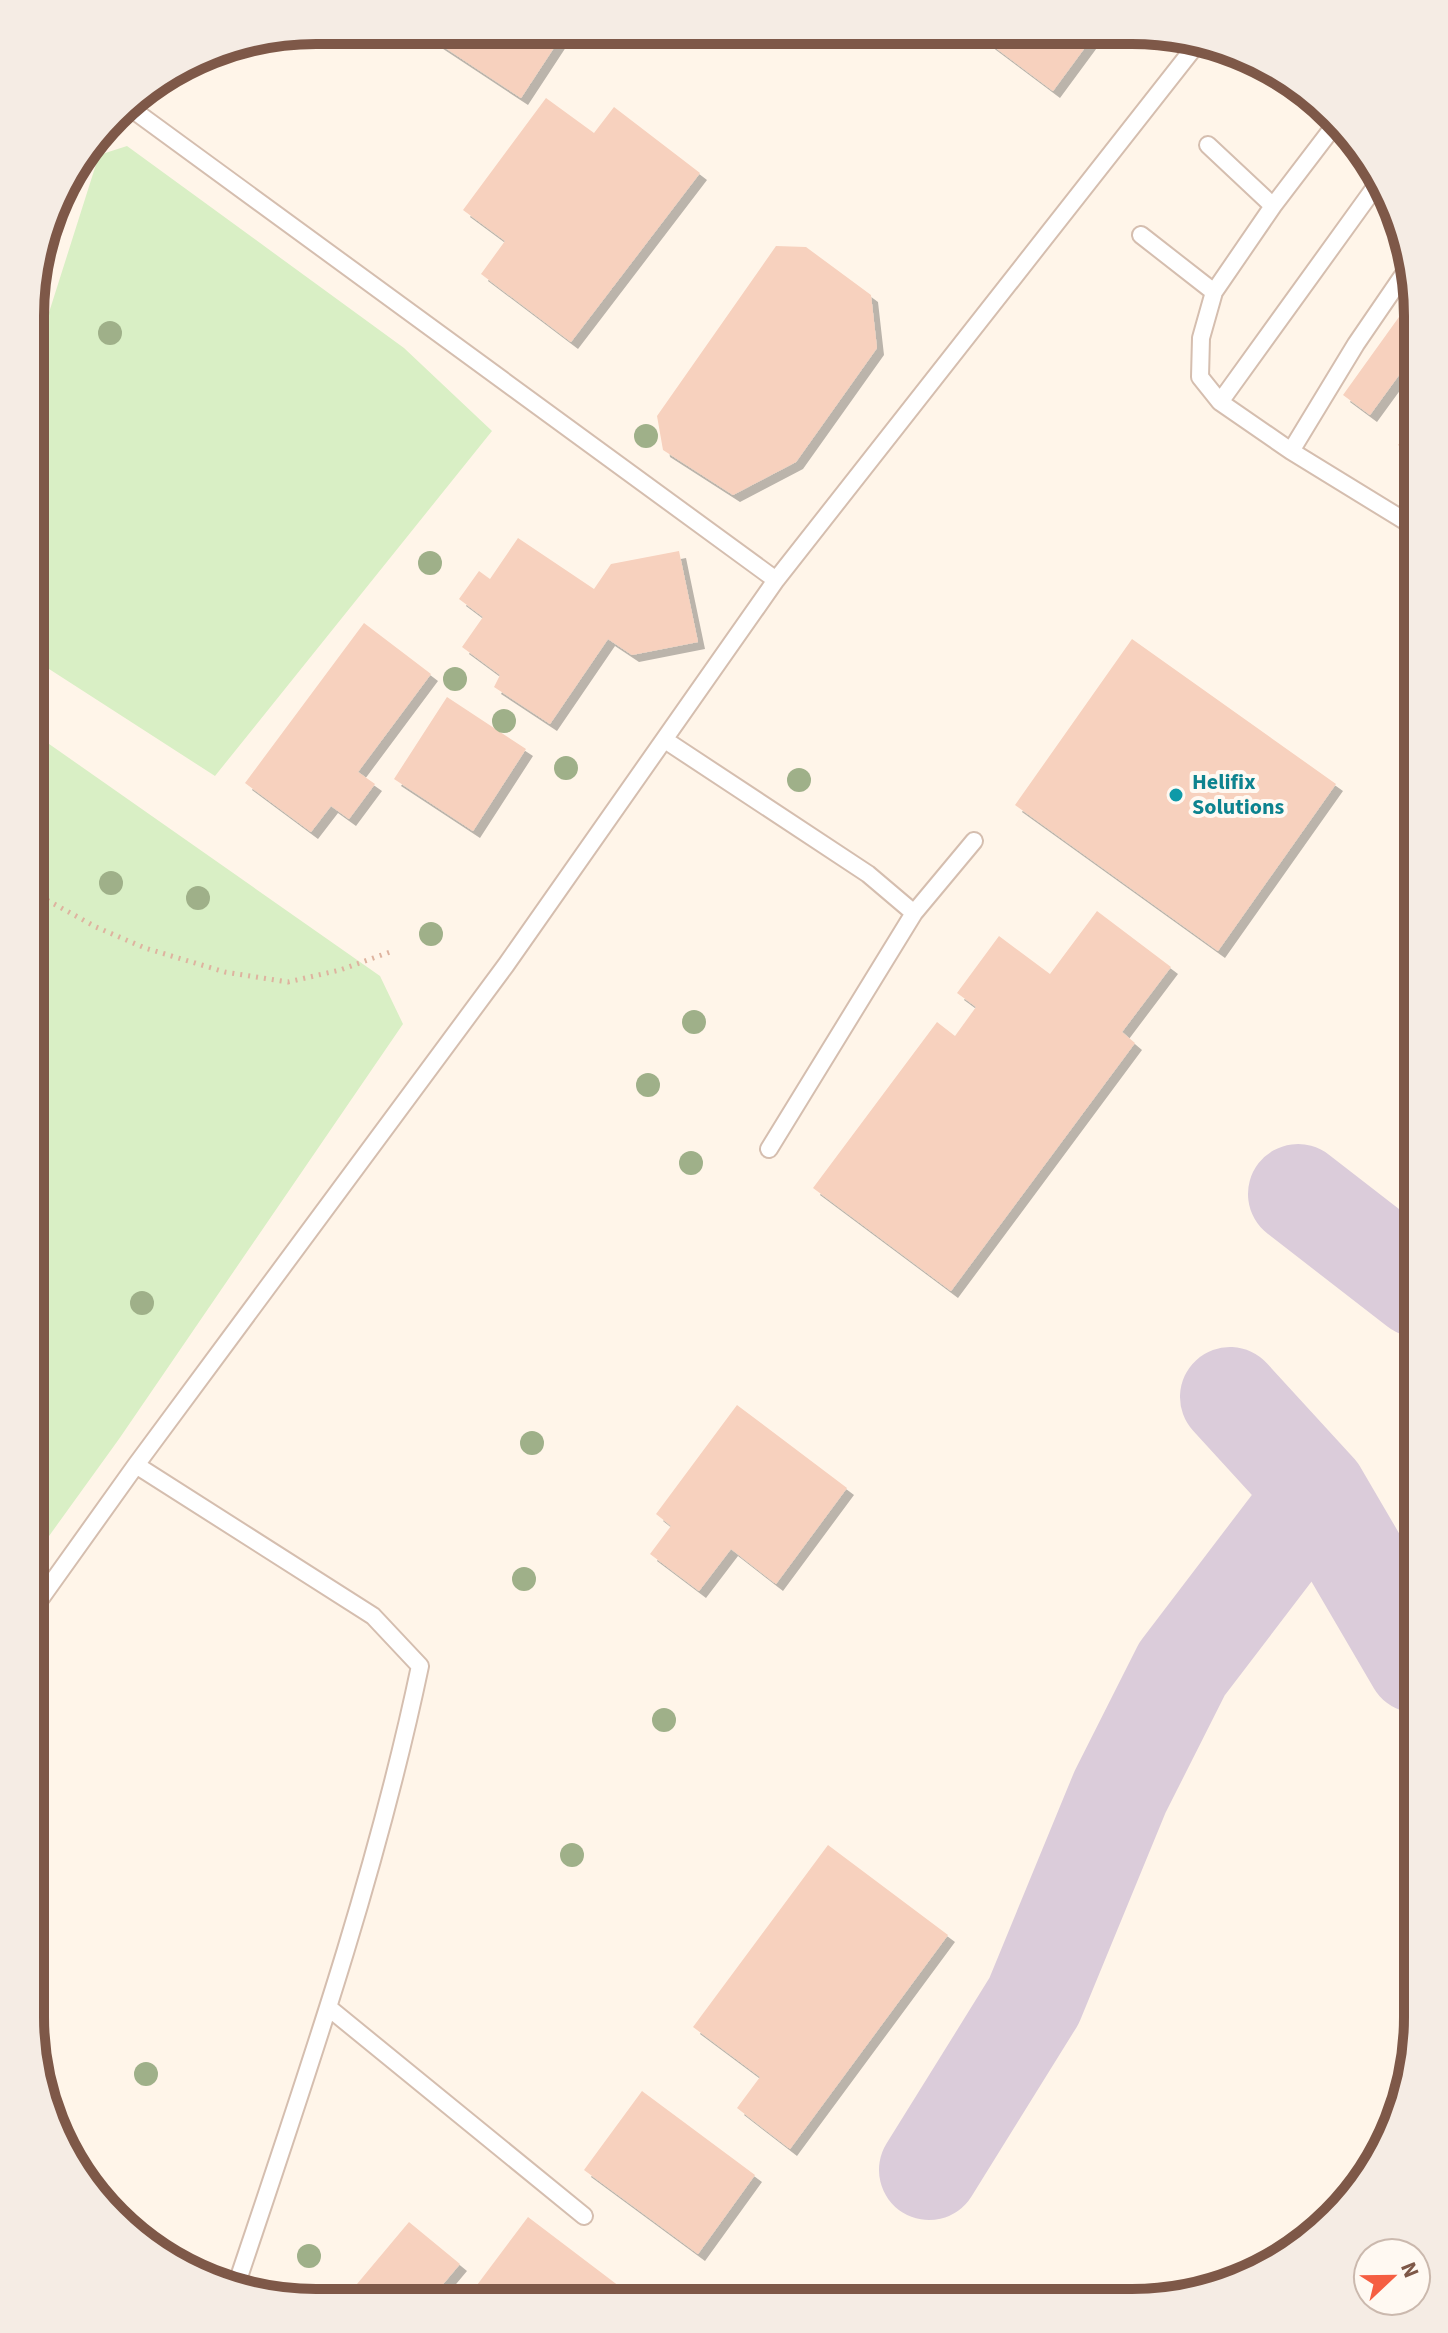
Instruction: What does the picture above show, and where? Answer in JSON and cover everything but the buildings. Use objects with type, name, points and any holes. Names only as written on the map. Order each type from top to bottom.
[{"type":"lane","points":[[44,1594],[506,965],[776,580],[1192,51]]},
{"type":"lane","points":[[136,112],[776,580]]},
{"type":"lane","points":[[1330,131],[1273,206],[1214,292],[1201,338],[1200,377],[1220,402],[1291,451],[1404,520]]},
{"type":"lane","points":[[1208,145],[1273,206]]},
{"type":"lane","points":[[1220,402],[1373,190]]},
{"type":"lane","points":[[1141,235],[1214,292]]},
{"type":"lane","points":[[1291,451],[1356,344],[1401,279]]},
{"type":"lane","points":[[665,740],[868,874],[914,913]]},
{"type":"lane","points":[[769,1149],[914,913],[974,841]]},
{"type":"lane","points":[[136,1465],[373,1616],[420,1666],[407,1732],[329,2008],[239,2277]]},
{"type":"lane","points":[[329,2008],[584,2216]]},
{"type":"path","points":[[44,899],[96,927],[145,948],[225,972],[288,982],[340,970],[390,952]]},
{"type":"green space","points":[[127,146],[404,348],[492,431],[215,776],[44,666],[44,328],[99,155]]},
{"type":"green space","points":[[44,740],[380,976],[403,1024],[119,1439],[44,1543]]},
{"type":"taxiway","points":[[1298,1194],[1403,1276]]},
{"type":"taxiway","points":[[1230,1397],[1317,1492],[1403,1639]]},
{"type":"taxiway","points":[[929,2170],[1034,2001],[1120,1792],[1182,1669],[1317,1492]]},
{"type":"place","name":"Helifix Solutions","points":[[1176,795]]}]
